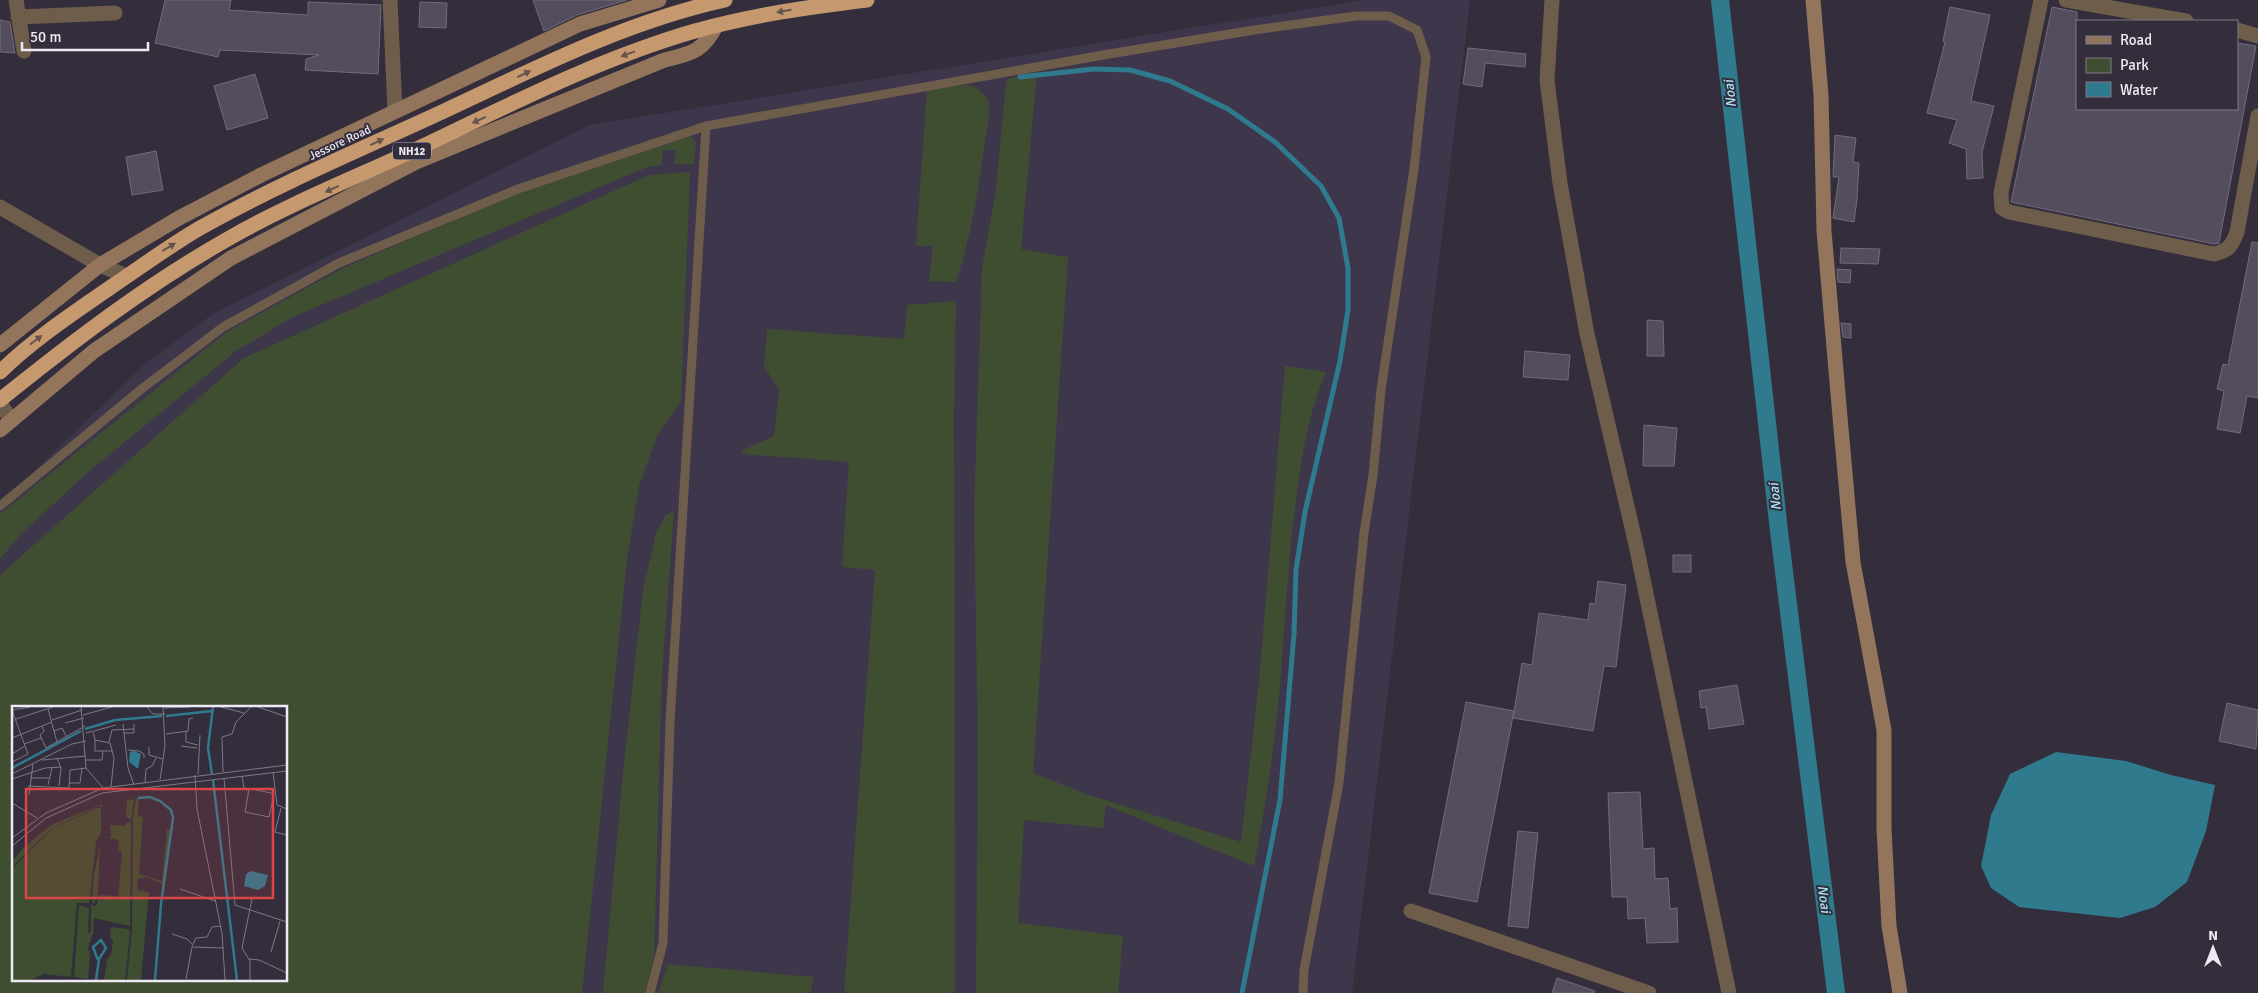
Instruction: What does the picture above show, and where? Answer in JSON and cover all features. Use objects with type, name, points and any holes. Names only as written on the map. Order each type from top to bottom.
[{"type":"highway","name":"Jessore Road","points":[[0,372],[32,343],[126,276],[158,254],[211,223],[295,180],[590,43],[642,23],[725,0]]},
{"type":"highway","name":"NH12","points":[[0,400],[114,312],[186,264],[228,239],[604,63],[650,46],[716,26],[789,10],[867,0]]},
{"type":"street","points":[[16,0],[24,51]]},
{"type":"street","points":[[390,0],[395,110]]},
{"type":"street","points":[[0,345],[100,265],[180,218],[261,175],[580,24],[659,0]]},
{"type":"street","points":[[1552,0],[1548,80],[1560,182],[1587,334],[1636,546],[1729,993]]},
{"type":"street","points":[[1813,0],[1821,95],[1824,231],[1840,417],[1853,562],[1884,730],[1884,829],[1889,917],[1900,993]]},
{"type":"street","points":[[2041,0],[2001,193],[2002,208],[2010,212],[2214,254],[2226,251],[2233,244],[2237,232],[2258,116]]},
{"type":"street","points":[[2066,0],[2180,20]]},
{"type":"street","points":[[18,17],[115,12]]},
{"type":"street","points":[[0,404],[6,425],[94,351],[231,258],[416,162],[662,61],[692,53],[707,42],[716,26]]},
{"type":"street","points":[[2238,30],[2258,36]]},
{"type":"street","points":[[0,207],[100,265],[126,276]]},
{"type":"street","points":[[1411,911],[1649,993]]},
{"type":"lane","points":[[0,506],[144,387],[223,327],[338,263],[518,189],[706,126],[1113,53],[1310,22],[1356,16],[1389,16],[1417,30],[1426,57],[1414,169],[1381,390],[1338,783],[1304,970],[1303,993]]},
{"type":"lane","points":[[650,993],[663,944],[671,713],[706,126]]},
{"type":"shaded area","points":[[1364,0],[1470,0],[1352,993],[0,993],[0,499],[24,481],[148,361],[213,314],[590,125]]},
{"type":"green space","points":[[1037,71],[1021,249],[1068,257],[1033,773],[1089,795],[1241,842],[1259,682],[1285,366],[1326,372],[1309,423],[1300,472],[1290,550],[1276,723],[1254,866],[1106,805],[1103,828],[1024,820],[1018,923],[1123,936],[1118,993],[976,993],[978,746],[974,511],[982,268],[995,196],[1006,83],[1008,79]]},
{"type":"green space","points":[[969,85],[979,90],[987,98],[989,108],[974,212],[956,282],[929,281],[933,246],[916,246],[927,89]]},
{"type":"green space","points":[[691,136],[696,143],[694,164],[674,164],[676,150],[662,150],[662,165],[647,167],[293,317],[236,351],[87,473],[20,535],[0,559],[0,514],[228,331],[343,268],[516,194]]},
{"type":"green space","points":[[690,172],[681,401],[657,436],[639,486],[627,560],[582,993],[0,993],[0,575],[244,358],[649,175]]},
{"type":"green space","points":[[956,301],[954,409],[955,993],[844,993],[875,570],[842,567],[849,462],[742,454],[743,450],[774,436],[779,390],[764,366],[767,329],[904,339],[907,305]]},
{"type":"green space","points":[[674,511],[662,674],[654,957],[645,993],[603,993],[623,773],[643,590],[656,533],[666,515]]},
{"type":"green space","points":[[668,964],[813,977],[811,993],[658,993]]},
{"type":"water","points":[[2056,752],[2126,761],[2171,775],[2215,785],[2206,831],[2187,882],[2155,907],[2120,918],[2019,907],[1991,888],[1981,866],[1991,815],[2010,774]]},
{"type":"building","points":[[165,0],[231,0],[229,10],[308,15],[308,2],[381,5],[378,74],[305,70],[306,59],[319,55],[220,50],[218,57],[155,43]]},
{"type":"building","points":[[533,0],[627,0],[577,15],[544,31]]},
{"type":"building","points":[[420,2],[447,3],[446,28],[419,27]]},
{"type":"building","points":[[1950,7],[1990,15],[1971,101],[1994,106],[1982,152],[1983,178],[1967,179],[1966,149],[1949,143],[1957,120],[1927,113],[1945,42],[1943,41]]},
{"type":"building","points":[[2052,7],[2077,12],[2076,110],[2238,110],[2238,43],[2256,46],[2219,243],[2214,244],[2011,202]]},
{"type":"building","points":[[0,20],[10,22],[15,53],[0,52]]},
{"type":"building","points":[[1468,48],[1526,54],[1525,67],[1485,63],[1482,87],[1463,84]]},
{"type":"building","points":[[255,74],[268,118],[227,130],[214,86]]},
{"type":"building","points":[[1835,135],[1856,138],[1853,162],[1859,163],[1854,222],[1833,218],[1839,177],[1833,177]]},
{"type":"building","points":[[156,151],[163,190],[132,195],[126,157]]},
{"type":"building","points":[[2252,242],[2258,243],[2258,398],[2247,396],[2240,433],[2217,429],[2224,391],[2217,389],[2223,364],[2228,365]]},
{"type":"building","points":[[1841,248],[1880,249],[1878,264],[1840,263]]},
{"type":"building","points":[[1837,269],[1851,270],[1850,283],[1838,282]]},
{"type":"building","points":[[1647,320],[1663,321],[1664,356],[1647,356]]},
{"type":"building","points":[[1841,323],[1851,324],[1851,338],[1843,337]]},
{"type":"building","points":[[1525,351],[1570,355],[1568,380],[1523,377]]},
{"type":"building","points":[[1644,425],[1677,428],[1674,466],[1643,466]]},
{"type":"building","points":[[1673,555],[1691,555],[1691,572],[1673,572]]},
{"type":"building","points":[[1598,581],[1626,585],[1616,667],[1604,666],[1593,731],[1513,718],[1522,663],[1532,665],[1539,613],[1588,620],[1590,603],[1595,604]]},
{"type":"building","points":[[1737,685],[1744,724],[1709,729],[1706,707],[1701,708],[1699,691]]},
{"type":"building","points":[[1466,702],[1514,711],[1477,902],[1429,893]]},
{"type":"building","points":[[2227,703],[2258,710],[2256,749],[2219,741]]},
{"type":"building","points":[[1640,792],[1643,849],[1654,848],[1655,879],[1668,878],[1670,909],[1677,908],[1678,942],[1647,943],[1645,918],[1628,919],[1627,897],[1612,897],[1608,793]]},
{"type":"building","points":[[1518,831],[1538,833],[1528,928],[1508,926]]},
{"type":"building","points":[[1557,978],[1595,991],[1594,993],[1552,993]]},
{"type":"waterway","name":"Noai","points":[[1720,0],[1779,531],[1836,993]]},
{"type":"waterway","points":[[1020,77],[1094,69],[1130,70],[1170,81],[1228,109],[1275,142],[1321,186],[1339,218],[1348,268],[1348,310],[1340,361],[1305,512],[1296,570],[1294,634],[1280,800],[1242,993]]}]
